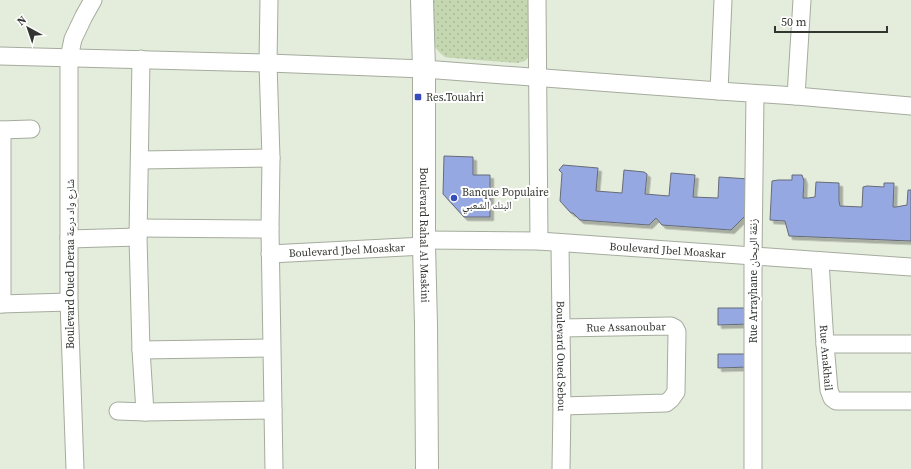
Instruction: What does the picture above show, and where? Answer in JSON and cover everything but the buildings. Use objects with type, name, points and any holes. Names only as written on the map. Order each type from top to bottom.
[{"type":"street","name":"Boulevard Oued Deraa شارع واد درعة","points":[[75,469],[69,302],[69,58],[74,39],[93,0]]},
{"type":"street","points":[[269,0],[268,63],[271,158],[270,254],[274,469]]},
{"type":"street","name":"Boulevard Rahal Al Maskini","points":[[422,0],[424,70],[424,243],[427,469]]},
{"type":"street","points":[[537,0],[539,241]]},
{"type":"street","points":[[719,92],[723,0]]},
{"type":"street","points":[[796,96],[802,0]]},
{"type":"street","points":[[0,56],[268,63],[424,70],[719,92],[796,96],[911,106]]},
{"type":"street","points":[[141,59],[139,233],[140,350],[145,412]]},
{"type":"street","name":"Rue Arrayhane زنقة الريحان","points":[[754,469],[753,256],[755,94]]},
{"type":"street","points":[[30,129],[1,130],[1,304],[69,302]]},
{"type":"street","points":[[140,160],[271,158]]},
{"type":"street","points":[[69,239],[139,233],[270,228]]},
{"type":"street","name":"Boulevard Jbel Moaskar","points":[[270,254],[424,243],[539,241],[911,267]]},
{"type":"street","name":"Boulevard Oued Sebou","points":[[560,243],[562,406],[561,469]]},
{"type":"street","name":"Rue Anakhail","points":[[820,261],[830,396],[836,401],[911,401]]},
{"type":"street","name":"Rue Assanoubar","points":[[561,328],[670,326],[676,328],[677,332],[676,392],[666,403],[562,406]]},
{"type":"street","points":[[825,344],[911,344]]},
{"type":"street","points":[[140,350],[272,348]]},
{"type":"street","points":[[118,411],[273,410]]},
{"type":"green space","points":[[431,0],[533,0],[530,56],[525,61],[517,63],[445,57],[433,44]]},
{"type":"place","name":"Res.Touahri","points":[[418,97]]},
{"type":"place","name":"Banque Populaire البنك الشعبي","points":[[454,198]]}]
